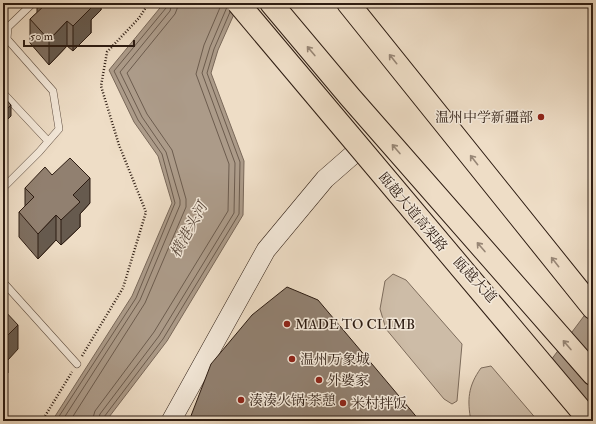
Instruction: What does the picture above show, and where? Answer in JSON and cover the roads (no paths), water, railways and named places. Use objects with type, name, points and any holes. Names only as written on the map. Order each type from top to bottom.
[{"type":"highway","name":"瓯越大道高架路","points":[[271,3],[350,97],[593,374]]},
{"type":"highway","points":[[348,3],[586,300]]},
{"type":"highway","name":"瓯越大道高架路","points":[[236,6],[590,421]]},
{"type":"highway","name":"瓯越大道","points":[[236,6],[357,151],[593,412]]},
{"type":"street","points":[[171,421],[266,250],[325,179],[357,151]]},
{"type":"lane","points":[[3,188],[59,129],[53,91],[7,39],[8,27],[33,3]]},
{"type":"lane","points":[[3,93],[48,142]]},
{"type":"lane","points":[[3,282],[77,364]]},
{"type":"water","name":"横港头河","points":[[164,3],[239,3],[218,50],[211,73],[244,161],[243,215],[167,341],[106,421],[52,421],[132,296],[172,203],[158,156],[134,122],[109,70]]},
{"type":"water","points":[[593,304],[593,421],[539,376]]},
{"type":"place","name":"温州中学新疆部","points":[[541,117]]},
{"type":"place","name":"MADE TO CLIMB","points":[[287,324]]},
{"type":"place","name":"温州万象城","points":[[292,359]]},
{"type":"place","name":"外婆家","points":[[319,380]]},
{"type":"place","name":"湊湊火锅·茶憩","points":[[241,400]]},
{"type":"place","name":"米村拌饭","points":[[343,403]]}]
